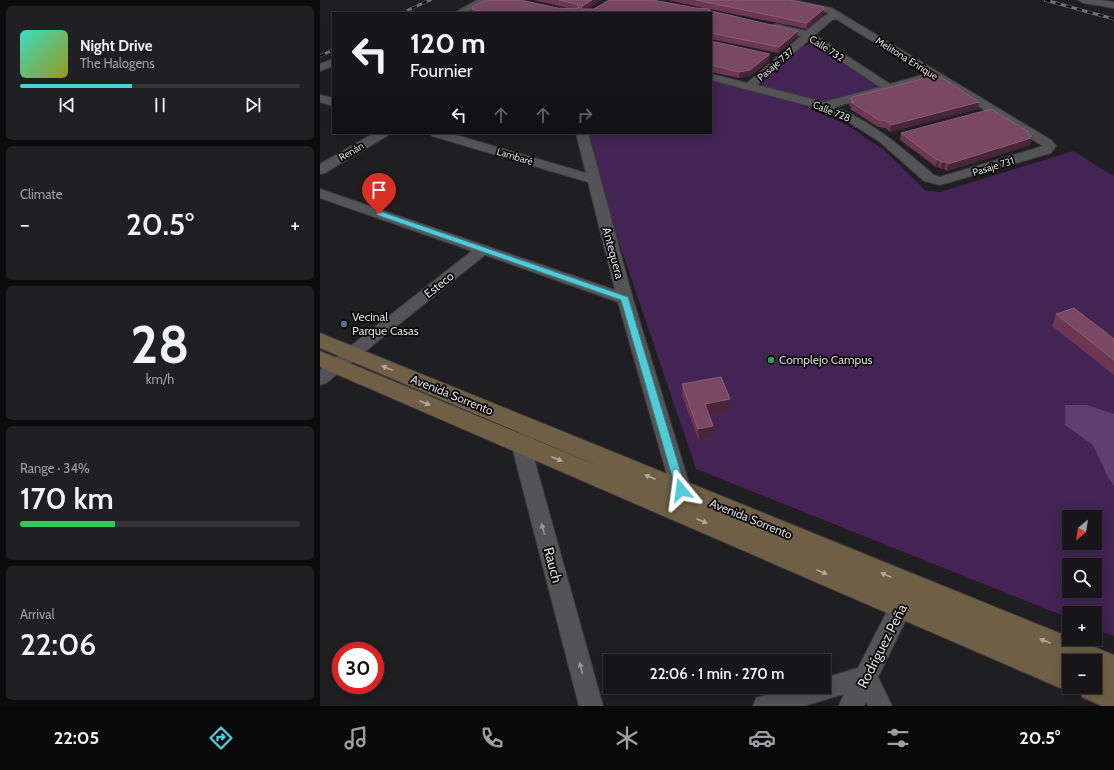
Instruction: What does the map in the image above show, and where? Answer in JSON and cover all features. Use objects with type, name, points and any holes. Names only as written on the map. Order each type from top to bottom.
[{"type":"main road","name":"Avenida Sorrento","points":[[320,340],[332,364],[526,435],[907,596],[1062,674]]},
{"type":"main road","name":"Avenida Sorrento","points":[[907,596],[1075,654]]},
{"type":"main road","name":"Avenida Sorrento","points":[[1102,664],[1114,669]]},
{"type":"main road","points":[[1102,691],[1114,696]]},
{"type":"street","points":[[461,12],[484,0]]},
{"type":"street","name":"Melitona Enrique","points":[[778,0],[830,10],[1050,146]]},
{"type":"street","points":[[1083,0],[1114,5]]},
{"type":"street","name":"Pasaje 737","points":[[750,86],[828,18],[838,15]]},
{"type":"street","name":"Calle 732","points":[[763,24],[793,30],[808,35],[889,88]]},
{"type":"street","points":[[766,55],[781,59]]},
{"type":"street","points":[[320,68],[332,62]]},
{"type":"street","points":[[824,106],[935,75]]},
{"type":"street","name":"Calle 728","points":[[712,77],[824,106],[851,118],[884,139],[925,175],[935,180]]},
{"type":"street","points":[[320,98],[332,102]]},
{"type":"street","points":[[977,114],[992,110]]},
{"type":"street","name":"Renán","points":[[320,170],[381,134]]},
{"type":"street","name":"Lambaré","points":[[439,134],[594,180]]},
{"type":"street","name":"Antequera","points":[[582,134],[675,498]]},
{"type":"street","points":[[884,139],[900,135]]},
{"type":"street","name":"Pasaje 731","points":[[935,180],[947,180],[1046,150],[1050,146]]},
{"type":"street","points":[[320,193],[625,299]]},
{"type":"street","name":"Esteco","points":[[332,364],[483,250]]},
{"type":"street","name":"Rauch","points":[[526,435],[591,706]]},
{"type":"street","name":"Rodríguez Peña","points":[[851,706],[907,596]]},
{"type":"street","points":[[765,706],[866,677],[880,706]]},
{"type":"shaded area","points":[[813,43],[877,84],[876,87],[872,90],[820,102],[765,87],[762,84],[761,80],[801,47]]},
{"type":"shaded area","points":[[712,79],[752,89],[796,103],[847,125],[884,150],[925,190],[940,192],[1073,151],[1114,176],[1114,636],[1102,632],[1102,606],[1062,606],[1062,615],[696,469],[600,186],[586,134],[712,134]]},
{"type":"shaded area","points":[[1065,405],[1087,405],[1114,414],[1114,486],[1108,477],[1093,445],[1065,425]]},
{"type":"building","points":[[486,0],[520,0],[558,8],[577,9],[579,7],[576,4],[559,0],[592,0],[581,7],[582,9],[594,9],[609,0],[653,0],[709,9],[711,11],[798,31],[779,47],[712,33],[712,12],[484,12],[472,9],[474,8],[472,7]]},
{"type":"building","points":[[696,0],[789,0],[824,7],[822,8],[824,9],[807,23]]},
{"type":"building","points":[[712,41],[770,54],[750,70],[739,72],[712,65]]},
{"type":"building","points":[[934,76],[942,78],[979,102],[891,125],[886,121],[879,120],[851,102],[853,101],[850,99],[852,97]]},
{"type":"building","points":[[991,109],[1029,132],[1027,133],[1032,136],[1029,137],[1031,138],[948,164],[937,160],[901,133]]},
{"type":"building","points":[[1074,308],[1114,339],[1114,360],[1056,314]]},
{"type":"building","points":[[721,377],[730,399],[705,404],[713,426],[698,429],[682,384]]},
{"type":"railway","points":[[404,12],[430,0]]},
{"type":"railway","points":[[1045,0],[1114,19]]},
{"type":"railway","points":[[320,56],[332,50]]},
{"type":"place","name":"Vecinal Parque Casas","points":[[344,324]]},
{"type":"place","name":"Complejo Campus","points":[[771,360]]},
{"type":"route","points":[[379,214],[625,299],[681,490]]}]
